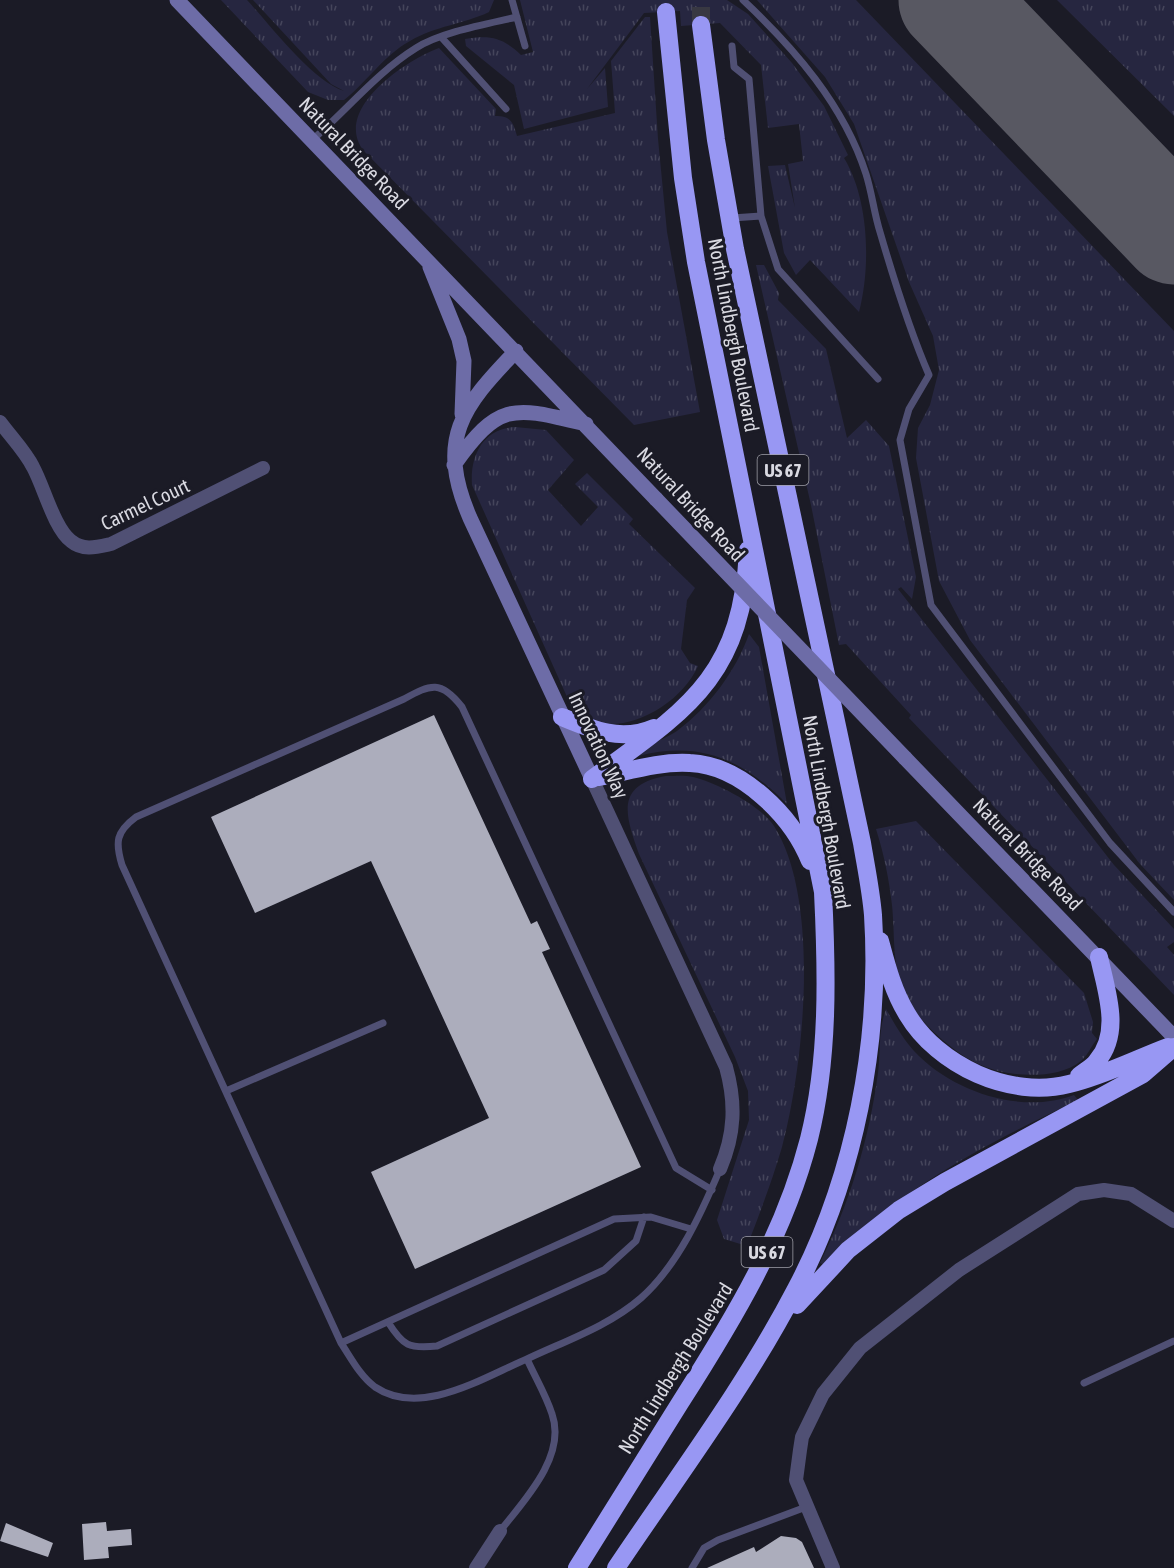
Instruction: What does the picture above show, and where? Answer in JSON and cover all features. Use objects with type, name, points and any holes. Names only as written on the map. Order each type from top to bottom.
[{"type":"highway","name":"North Lindbergh Boulevard","points":[[577,1568],[752,1286],[785,1213],[809,1139],[823,1054],[827,969],[823,892],[696,262],[683,178],[666,12]]},
{"type":"highway","name":"North Lindbergh Boulevard","points":[[616,1568],[764,1346],[797,1288],[821,1236],[849,1152],[859,1112],[874,977],[873,913],[862,843],[729,218],[701,25]]},
{"type":"highway","points":[[592,779],[675,718],[708,683],[730,642],[741,607],[749,525]]},
{"type":"highway","points":[[562,717],[605,734],[622,735],[645,732],[675,718]]},
{"type":"highway","points":[[592,779],[666,763],[693,763],[719,770],[747,784],[774,807],[793,828],[806,850],[823,892]]},
{"type":"highway","points":[[873,913],[893,987],[908,1016],[929,1041],[961,1067],[995,1081],[1029,1087],[1068,1084],[1174,1046]]},
{"type":"highway","points":[[1068,1084],[1098,1061],[1111,1023],[1110,1003],[1099,957]]},
{"type":"highway","points":[[764,1346],[811,1287],[848,1250],[899,1210],[945,1182],[1143,1074],[1174,1046]]},
{"type":"main road","name":"Natural Bridge Road","points":[[177,0],[1174,1037]]},
{"type":"main road","points":[[427,259],[459,339],[464,361],[462,418]]},
{"type":"main road","name":"Innovation Way","points":[[516,351],[471,401],[462,418],[454,465],[460,494],[592,779]]},
{"type":"main road","points":[[454,465],[474,436],[489,422],[512,412],[540,413],[587,424]]},
{"type":"street","name":"Carmel Court","points":[[0,422],[33,465],[60,527],[70,541],[82,547],[94,548],[111,544],[263,468]]},
{"type":"street","name":"Innovation Way","points":[[592,779],[726,1067],[734,1096],[734,1124],[720,1169]]},
{"type":"street","points":[[833,1568],[796,1480],[802,1437],[824,1394],[860,1348],[959,1270],[1078,1194],[1104,1190],[1131,1194],[1174,1221]]},
{"type":"street","points":[[476,1568],[500,1531]]},
{"type":"lane","points":[[512,0],[525,46]]},
{"type":"lane","points":[[743,0],[816,79],[841,118],[866,173],[880,231],[914,340],[929,375],[909,409],[900,440],[931,605],[1110,843],[1174,912]]},
{"type":"lane","points":[[312,140],[339,117],[376,77],[417,47],[468,28],[517,17]]},
{"type":"lane","points":[[442,38],[506,110]]},
{"type":"lane","points":[[732,46],[734,67],[748,79],[761,216],[778,269],[878,379]]},
{"type":"lane","points":[[729,218],[761,216]]},
{"type":"lane","points":[[712,1190],[676,1168],[462,707],[452,694],[443,688],[428,685],[404,699],[136,817],[124,826],[117,848],[122,865],[341,1343],[360,1372],[375,1387],[405,1398],[442,1395],[609,1321],[641,1298],[668,1267],[701,1215],[712,1190],[720,1169]]},
{"type":"lane","points":[[226,1091],[383,1023]]},
{"type":"lane","points":[[341,1343],[614,1219],[644,1216],[691,1229]]},
{"type":"lane","points":[[388,1322],[399,1340],[407,1344],[416,1348],[437,1346],[604,1270],[636,1241],[644,1216]]},
{"type":"lane","points":[[1084,1383],[1174,1341]]},
{"type":"lane","points":[[500,1531],[526,1499],[545,1467],[556,1438],[553,1415],[527,1359]]},
{"type":"lane","points":[[692,1568],[704,1548],[718,1540],[806,1507]]},
{"type":"green space","points":[[221,0],[247,0],[306,65],[332,86],[344,91],[331,84],[253,0],[494,0],[489,12],[429,32],[401,47],[383,61],[344,100],[328,100],[308,92]]},
{"type":"green space","points":[[520,0],[727,0],[748,14],[792,63],[824,106],[848,155],[844,158],[859,193],[865,233],[865,274],[859,312],[810,260],[796,275],[784,253],[768,166],[785,165],[795,208],[788,164],[803,161],[799,124],[768,128],[761,65],[720,23],[681,26],[680,11],[644,13],[587,89],[605,68],[608,107],[524,129],[514,85],[466,46],[465,39],[482,37],[495,39],[508,44],[521,55],[533,52]]},
{"type":"green space","points":[[757,0],[856,0],[1174,331],[1174,900],[1140,864],[970,640],[939,581],[916,458],[918,428],[930,405],[939,370],[933,336],[909,282],[854,124],[825,77]]},
{"type":"green space","points":[[1057,0],[1174,0],[1174,116]]},
{"type":"green space","points":[[645,17],[650,17],[667,232],[700,412],[634,425],[363,150],[356,134],[358,118],[365,103],[377,88],[409,63],[439,48],[496,109],[495,116],[505,117],[510,121],[517,136],[615,113],[611,61]]},
{"type":"green space","points":[[756,265],[764,265],[779,293],[778,300],[826,349],[847,438],[866,420],[889,446],[916,577],[912,599],[901,587],[898,589],[1114,865],[1174,929],[1174,942],[1167,947],[1174,955],[1174,995],[909,718],[911,715],[846,644],[839,645],[811,505]]},
{"type":"green space","points":[[515,427],[546,430],[574,460],[548,490],[581,526],[598,507],[575,484],[587,473],[633,519],[629,524],[695,588],[687,600],[681,649],[690,663],[698,666],[691,678],[672,699],[647,715],[620,723],[606,724],[592,720],[572,708],[472,485],[473,464],[481,445],[494,433]]},
{"type":"green space","points":[[749,634],[759,647],[787,804],[754,776],[720,758],[682,751],[638,756],[652,744],[677,731],[700,711],[729,675]]},
{"type":"green space","points":[[666,776],[690,776],[714,784],[759,810],[774,826],[789,858],[798,896],[803,938],[804,984],[797,1073],[782,1147],[747,1246],[724,1239],[717,1220],[749,1120],[748,1091],[735,1057],[639,854],[630,827],[628,804],[631,794],[638,786]]},
{"type":"green space","points":[[916,821],[1084,993],[1093,1022],[1092,1033],[1097,1039],[1081,1061],[1074,1066],[1058,1072],[1032,1075],[1007,1073],[989,1068],[972,1061],[950,1046],[917,1014],[899,980],[894,948],[892,905],[884,857],[876,829]]},
{"type":"green space","points":[[886,1009],[914,1051],[948,1078],[968,1088],[1011,1101],[1054,1101],[1074,1095],[1078,1100],[976,1152],[912,1191],[882,1213],[825,1265],[820,1263],[849,1194],[864,1146],[874,1098],[882,1025]]},
{"type":"building","points":[[434,715],[531,924],[537,921],[550,949],[542,952],[641,1167],[415,1269],[371,1172],[489,1118],[371,861],[255,913],[211,817]]},
{"type":"building","points":[[106,1522],[107,1531],[131,1529],[132,1545],[108,1547],[109,1558],[84,1560],[82,1524]]},
{"type":"building","points":[[6,1523],[53,1543],[48,1557],[0,1541]]},
{"type":"building","points":[[781,1536],[796,1538],[802,1542],[814,1568],[707,1568],[754,1547],[756,1552]]},
{"type":"taxiway","points":[[1011,62],[1174,197]]},
{"type":"runway","points":[[951,0],[1174,232]]},
{"type":"tunnel","points":[[701,0],[701,25]]}]
